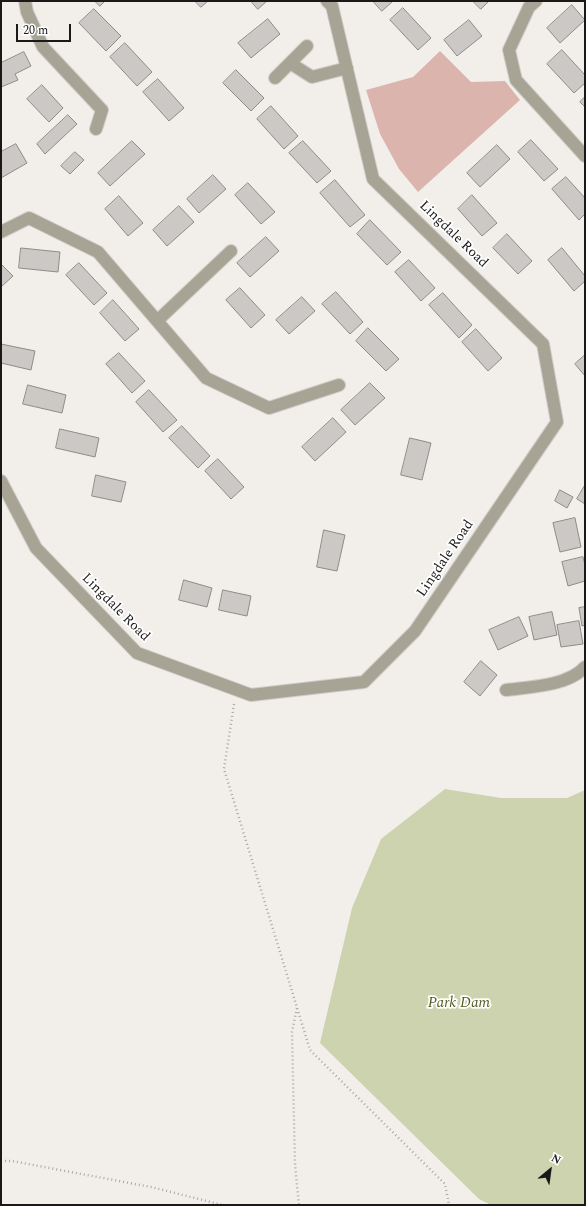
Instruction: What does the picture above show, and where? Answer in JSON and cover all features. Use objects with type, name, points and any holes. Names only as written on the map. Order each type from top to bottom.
[{"type":"street","points":[[25,1],[27,12],[43,47],[102,110],[96,129]]},
{"type":"street","name":"Lingdale Road","points":[[1,481],[36,548],[137,653],[251,695],[364,682],[415,631],[557,422],[543,344],[373,179],[332,6],[327,1]]},
{"type":"street","points":[[535,1],[529,8],[509,50],[516,80],[585,156]]},
{"type":"street","points":[[275,78],[307,46]]},
{"type":"street","points":[[290,63],[312,78],[347,68]]},
{"type":"street","points":[[1,232],[29,218],[98,252],[206,378],[269,408],[339,385]]},
{"type":"street","points":[[157,321],[232,251]]},
{"type":"street","points":[[506,690],[558,683],[580,673],[585,667]]},
{"type":"path","points":[[236,689],[224,769],[310,1050],[446,1184],[449,1205]]},
{"type":"path","points":[[297,1007],[292,1032],[294,1165],[299,1205]]},
{"type":"path","points":[[1,1161],[12,1161],[151,1187],[223,1205]]},
{"type":"shaded area","points":[[440,51],[471,82],[505,81],[520,100],[418,192],[399,169],[380,134],[366,90],[413,77]]},
{"type":"water","name":"Park Dam","points":[[445,789],[501,798],[567,798],[585,790],[585,1205],[491,1205],[479,1199],[320,1043],[352,908],[381,839]]},
{"type":"building","points":[[95,1],[105,1],[100,6]]},
{"type":"building","points":[[195,1],[208,1],[201,7]]},
{"type":"building","points":[[251,1],[267,1],[258,9]]},
{"type":"building","points":[[373,1],[393,1],[382,11]]},
{"type":"building","points":[[473,1],[489,1],[481,9]]},
{"type":"building","points":[[572,5],[585,20],[560,43],[547,28]]},
{"type":"building","points":[[403,8],[431,38],[418,50],[390,20]]},
{"type":"building","points":[[94,9],[121,36],[106,51],[79,23]]},
{"type":"building","points":[[268,19],[280,34],[251,58],[238,43]]},
{"type":"building","points":[[469,20],[482,36],[457,56],[444,40]]},
{"type":"building","points":[[125,43],[152,72],[137,86],[110,57]]},
{"type":"building","points":[[562,50],[585,75],[585,83],[574,93],[547,64]]},
{"type":"building","points":[[24,52],[31,66],[15,74],[18,80],[1,87],[1,63]]},
{"type":"building","points":[[236,70],[264,98],[251,111],[223,83]]},
{"type":"building","points":[[158,79],[184,108],[169,121],[143,92]]},
{"type":"building","points":[[42,85],[63,108],[49,122],[27,99]]},
{"type":"building","points":[[585,97],[585,107],[580,102]]},
{"type":"building","points":[[271,106],[298,136],[284,149],[257,119]]},
{"type":"building","points":[[68,115],[77,124],[45,154],[37,144]]},
{"type":"building","points":[[531,140],[558,169],[544,181],[518,152]]},
{"type":"building","points":[[132,141],[145,154],[110,186],[98,173]]},
{"type":"building","points":[[303,141],[331,171],[317,183],[289,153]]},
{"type":"building","points":[[16,144],[27,163],[1,178],[1,152]]},
{"type":"building","points":[[497,145],[510,159],[480,187],[467,173]]},
{"type":"building","points":[[75,152],[84,160],[70,174],[61,166]]},
{"type":"building","points":[[213,175],[226,189],[199,213],[187,199]]},
{"type":"building","points":[[566,177],[585,198],[585,214],[579,220],[552,189]]},
{"type":"building","points":[[335,180],[365,215],[350,227],[320,193]]},
{"type":"building","points":[[248,183],[275,212],[261,224],[235,195]]},
{"type":"building","points":[[472,195],[497,223],[482,236],[458,209]]},
{"type":"building","points":[[119,196],[143,223],[128,236],[105,209]]},
{"type":"building","points":[[179,206],[194,222],[167,246],[153,230]]},
{"type":"building","points":[[370,220],[401,252],[387,265],[357,234]]},
{"type":"building","points":[[507,234],[532,261],[518,274],[493,248]]},
{"type":"building","points":[[266,237],[279,251],[250,277],[237,263]]},
{"type":"building","points":[[21,248],[60,252],[58,272],[19,268]]},
{"type":"building","points":[[562,248],[585,276],[585,281],[574,291],[548,260]]},
{"type":"building","points":[[409,260],[435,288],[421,301],[395,272]]},
{"type":"building","points":[[79,263],[107,293],[94,305],[66,275]]},
{"type":"building","points":[[1,264],[13,276],[1,287]]},
{"type":"building","points":[[240,288],[265,315],[251,328],[226,300]]},
{"type":"building","points":[[336,292],[363,322],[350,334],[322,304]]},
{"type":"building","points":[[443,293],[472,325],[459,338],[429,305]]},
{"type":"building","points":[[302,297],[315,311],[289,334],[276,320]]},
{"type":"building","points":[[113,300],[139,329],[125,341],[100,313]]},
{"type":"building","points":[[368,328],[399,359],[386,371],[356,341]]},
{"type":"building","points":[[476,329],[502,358],[488,371],[462,342]]},
{"type":"building","points":[[1,344],[35,351],[31,370],[1,363]]},
{"type":"building","points":[[119,353],[145,381],[132,393],[106,364]]},
{"type":"building","points":[[585,355],[585,376],[575,364]]},
{"type":"building","points":[[370,383],[385,398],[355,425],[341,410]]},
{"type":"building","points":[[28,385],[66,395],[62,413],[23,404]]},
{"type":"building","points":[[149,390],[177,420],[163,432],[136,402]]},
{"type":"building","points":[[333,418],[346,432],[315,461],[302,447]]},
{"type":"building","points":[[182,426],[210,456],[198,468],[169,438]]},
{"type":"building","points":[[60,429],[99,438],[95,457],[56,448]]},
{"type":"building","points":[[410,438],[431,443],[422,480],[401,475]]},
{"type":"building","points":[[218,459],[244,487],[231,499],[205,471]]},
{"type":"building","points":[[96,475],[126,482],[121,502],[92,496]]},
{"type":"building","points":[[585,485],[585,504],[577,499]]},
{"type":"building","points":[[560,490],[573,497],[567,508],[555,501]]},
{"type":"building","points":[[575,518],[581,547],[560,552],[553,523]]},
{"type":"building","points":[[324,530],[345,535],[337,571],[317,567]]},
{"type":"building","points":[[583,557],[585,565],[585,581],[568,586],[562,562]]},
{"type":"building","points":[[184,580],[212,588],[207,607],[179,600]]},
{"type":"building","points":[[223,590],[251,596],[247,616],[219,610]]},
{"type":"building","points":[[585,607],[585,625],[582,626],[579,608]]},
{"type":"building","points":[[552,612],[557,635],[534,640],[529,617]]},
{"type":"building","points":[[519,617],[528,636],[498,650],[489,630]]},
{"type":"building","points":[[579,621],[583,644],[561,647],[557,625]]},
{"type":"building","points":[[481,661],[497,675],[480,696],[464,682]]}]
